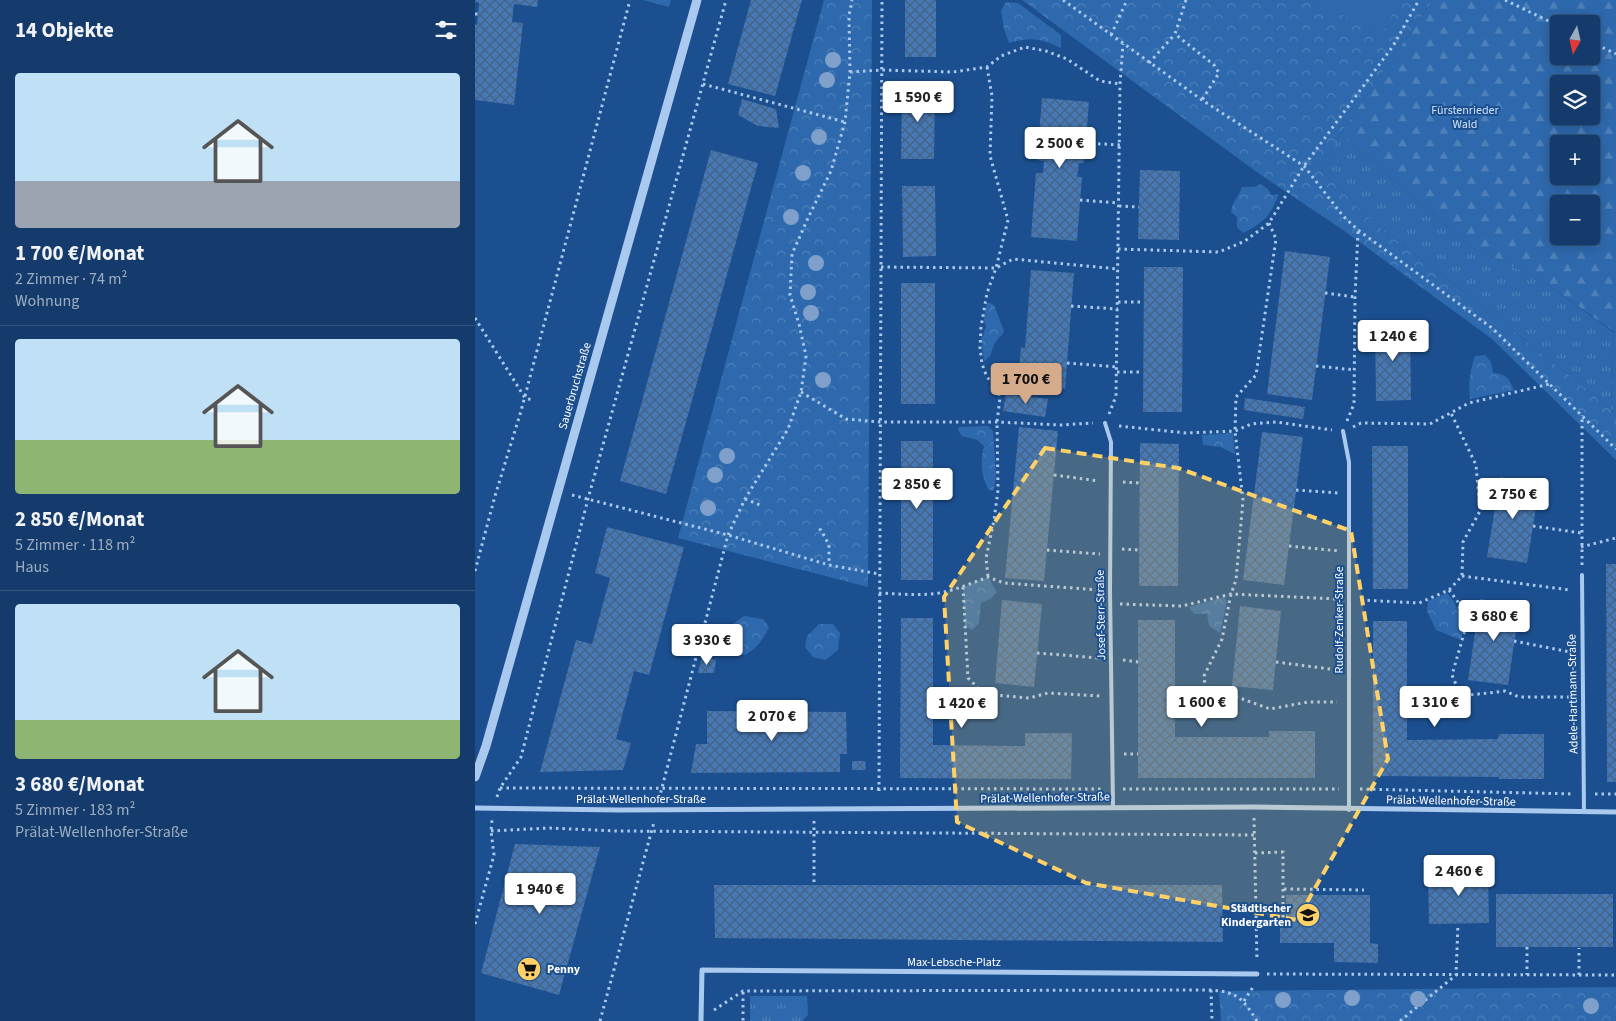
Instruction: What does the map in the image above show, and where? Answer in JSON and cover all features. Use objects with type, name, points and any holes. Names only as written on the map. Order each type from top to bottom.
[{"type":"street","name":"Sauerbruchstraße","points":[[475,777],[486,746],[697,0]]},
{"type":"street","name":"Prälat-Wellenhofer-Straße","points":[[475,808],[657,810],[1254,807],[1349,810],[1616,812]]},
{"type":"street","name":"Max-Lebsche-Platz","points":[[701,1020],[702,970],[1257,974]]},
{"type":"lane","name":"Josef-Sterr-Straße","points":[[1105,423],[1111,442],[1113,807]]},
{"type":"lane","name":"Rudolf-Zenker-Straße","points":[[1343,431],[1349,462],[1349,810]]},
{"type":"lane","name":"Adele-Hartmann-Straße","points":[[1582,575],[1584,812]]},
{"type":"path","points":[[475,571],[495,496],[525,398],[630,0]]},
{"type":"path","points":[[475,924],[494,855],[491,831],[493,809],[500,788],[521,757],[588,499],[726,0]]},
{"type":"path","points":[[600,1021],[652,831],[728,535],[745,499],[787,429],[801,392],[806,356],[790,294],[792,254],[831,171],[845,122],[850,72],[849,16],[852,0]]},
{"type":"path","points":[[879,809],[882,0]]},
{"type":"path","points":[[1063,0],[1202,100],[1304,166],[1343,216],[1358,230],[1492,328],[1616,449]]},
{"type":"path","points":[[1111,35],[1127,0]]},
{"type":"path","points":[[1149,63],[1175,34],[1185,0]]},
{"type":"path","points":[[1118,249],[1219,252],[1245,241],[1269,223],[1304,166],[1393,46],[1419,0]]},
{"type":"path","points":[[1505,0],[1550,22]]},
{"type":"path","points":[[1175,34],[1214,65],[1219,73],[1202,100]]},
{"type":"path","points":[[1105,423],[1116,396],[1120,84],[1123,44]]},
{"type":"path","points":[[1600,46],[1616,54]]},
{"type":"path","points":[[850,72],[882,70],[953,72],[987,67],[1001,56],[1025,47],[1046,51],[1067,59],[1100,80],[1120,84]]},
{"type":"path","points":[[987,67],[992,96],[990,156],[1008,220],[983,309],[980,348],[982,364],[987,377],[997,388],[1000,398],[997,422],[998,490],[995,520],[986,558],[988,577]]},
{"type":"path","points":[[703,84],[845,122]]},
{"type":"path","points":[[1085,143],[1119,145]]},
{"type":"path","points":[[1080,200],[1139,207]]},
{"type":"path","points":[[1269,223],[1276,239],[1256,375],[1236,397],[1235,431],[1243,500],[1236,580],[1231,594],[1222,639],[1205,676],[1206,696],[1237,697],[1270,709],[1308,702],[1349,702]]},
{"type":"path","points":[[1343,431],[1354,404],[1358,230]]},
{"type":"path","points":[[881,267],[996,268],[1013,259],[1118,269]]},
{"type":"path","points":[[1325,293],[1355,297]]},
{"type":"path","points":[[1118,302],[1144,302]]},
{"type":"path","points":[[1071,306],[1118,309]]},
{"type":"path","points":[[475,318],[525,398],[531,400]]},
{"type":"path","points":[[1067,363],[1143,372]]},
{"type":"path","points":[[1316,366],[1355,370]]},
{"type":"path","points":[[801,392],[846,419],[880,422],[997,422],[1061,425],[1105,423],[1124,427],[1186,433],[1235,431],[1251,424],[1276,422],[1343,431],[1361,423],[1430,424],[1469,402],[1519,393],[1550,384]]},
{"type":"path","points":[[1582,415],[1582,575]]},
{"type":"path","points":[[1054,476],[1140,483]]},
{"type":"path","points":[[1296,490],[1349,494]]},
{"type":"path","points":[[558,491],[728,535],[829,564],[879,574]]},
{"type":"path","points":[[745,499],[762,506]]},
{"type":"path","points":[[1533,526],[1581,534]]},
{"type":"path","points":[[819,530],[821,530],[829,545],[829,564]]},
{"type":"path","points":[[1581,547],[1616,538]]},
{"type":"path","points":[[1289,546],[1349,552]]},
{"type":"path","points":[[1111,549],[1139,550]]},
{"type":"path","points":[[1047,550],[1111,555]]},
{"type":"path","points":[[1462,576],[1582,591]]},
{"type":"path","points":[[879,593],[939,593],[963,587],[988,577],[1005,582],[1111,591]]},
{"type":"path","points":[[963,587],[968,678],[984,694],[1029,698],[1048,693],[1112,696]]},
{"type":"path","points":[[1449,590],[1458,602],[1465,630],[1452,675],[1461,696],[1505,691],[1519,697],[1584,697]]},
{"type":"path","points":[[1514,641],[1583,654]]},
{"type":"path","points":[[1037,653],[1138,662]]},
{"type":"path","points":[[1276,662],[1349,672]]},
{"type":"path","points":[[500,788],[662,790],[1349,789],[1616,794]]},
{"type":"path","points":[[1244,1001],[1252,988],[1257,974],[1254,789]]},
{"type":"path","points":[[814,809],[814,886]]},
{"type":"path","points":[[491,831],[549,828],[652,831],[1255,835]]},
{"type":"path","points":[[1255,853],[1283,852],[1283,922],[1256,923]]},
{"type":"path","points":[[1283,890],[1364,890]]},
{"type":"path","points":[[1400,1021],[1456,975],[1458,924]]},
{"type":"path","points":[[1527,947],[1527,975]]},
{"type":"path","points":[[1579,948],[1579,975]]},
{"type":"path","points":[[1257,974],[1616,975]]},
{"type":"path","points":[[1211,990],[1212,1021]]},
{"type":"path","points":[[701,1020],[743,991],[1211,990],[1231,993],[1244,1001],[1257,1021]]},
{"type":"path","points":[[743,991],[743,1021]]},
{"type":"highlighted area","points":[[1045,448],[1178,468],[1351,531],[1388,759],[1297,920],[1086,883],[957,822],[944,597]]},
{"type":"green space","points":[[643,0],[671,0],[669,7]]},
{"type":"green space","points":[[824,0],[872,0],[868,587],[678,538]]},
{"type":"green space","points":[[1022,0],[1433,0],[1340,134],[1319,168],[1377,226],[1489,311],[1611,409],[1616,415],[1616,460],[1492,339],[1343,230],[1258,173]]},
{"type":"green space","points":[[1311,0],[1399,0],[1382,34]]},
{"type":"green space","name":"Fürstenrieder Wald","points":[[1433,0],[1616,0],[1616,415],[1611,409],[1614,332],[1540,279],[1471,247],[1340,134]]},
{"type":"green space","points":[[1006,2],[1018,3],[1061,35],[1061,48],[1047,42],[1035,40],[1009,43],[1001,11]]},
{"type":"green space","points":[[1340,134],[1471,247],[1540,279],[1614,333],[1611,409],[1489,311],[1377,226],[1319,168]]},
{"type":"green space","points":[[1261,184],[1268,189],[1271,195],[1279,194],[1273,208],[1265,218],[1256,226],[1243,233],[1237,227],[1237,217],[1231,212],[1233,204],[1242,187],[1254,187]]},
{"type":"green space","points":[[987,303],[994,305],[1004,331],[995,343],[989,357],[984,361],[981,336],[983,337],[986,328],[984,318]]},
{"type":"green space","points":[[1485,355],[1491,362],[1493,373],[1507,377],[1514,390],[1470,399],[1470,377],[1475,356]]},
{"type":"green space","points":[[988,426],[993,431],[996,474],[993,491],[989,490],[986,485],[983,474],[982,457],[984,446],[977,440],[962,436],[958,430],[959,427]]},
{"type":"green space","points":[[1233,433],[1235,454],[1220,447],[1203,445],[1202,435]]},
{"type":"green space","points":[[988,577],[997,592],[990,599],[981,603],[979,623],[972,630],[965,626],[963,587]]},
{"type":"green space","points":[[1447,593],[1455,603],[1462,621],[1461,640],[1436,630],[1427,611],[1428,601]]},
{"type":"green space","points":[[1224,597],[1227,601],[1220,633],[1209,626],[1207,614],[1194,614],[1189,607]]},
{"type":"green space","points":[[744,616],[763,619],[769,627],[753,650],[745,655],[730,652],[725,642],[730,626]]},
{"type":"green space","points":[[819,624],[833,624],[840,633],[838,650],[825,660],[813,657],[805,647],[807,636]]},
{"type":"green space","points":[[1616,987],[1616,1021],[1221,1021],[1219,991]]},
{"type":"green space","points":[[750,996],[807,996],[808,1015],[802,1021],[750,1021]]},
{"type":"building","points":[[475,0],[538,0],[537,7],[514,4],[512,22],[523,23],[514,105],[475,100],[475,24],[477,25],[479,3],[475,2]]},
{"type":"building","points":[[751,0],[802,0],[775,96],[728,84]]},
{"type":"building","points":[[905,0],[936,0],[936,57],[905,57]]},
{"type":"building","points":[[902,87],[935,88],[934,159],[901,159]]},
{"type":"building","points":[[1042,98],[1089,102],[1084,163],[1079,163],[1077,177],[1082,177],[1077,241],[1031,237],[1036,173],[1043,173],[1044,161],[1037,160]]},
{"type":"building","points":[[742,99],[776,109],[779,128],[758,126],[738,115]]},
{"type":"building","points":[[711,150],[758,163],[666,494],[620,481]]},
{"type":"building","points":[[1140,170],[1180,171],[1179,240],[1138,239]]},
{"type":"building","points":[[902,186],[935,186],[936,256],[903,257]]},
{"type":"building","points":[[1285,251],[1330,257],[1312,400],[1267,394]]},
{"type":"building","points":[[1144,267],[1183,267],[1182,412],[1143,412]]},
{"type":"building","points":[[1031,270],[1074,273],[1065,389],[1018,385],[1021,347],[1025,348]]},
{"type":"building","points":[[901,283],[935,283],[935,404],[901,404]]},
{"type":"building","points":[[1375,324],[1410,324],[1411,400],[1376,401]]},
{"type":"building","points":[[1006,394],[1048,399],[1045,417],[1003,411]]},
{"type":"building","points":[[1245,398],[1305,407],[1303,419],[1244,410]]},
{"type":"building","points":[[1019,427],[1058,431],[1044,581],[1005,578]]},
{"type":"building","points":[[1262,432],[1303,437],[1284,585],[1243,580]]},
{"type":"building","points":[[901,441],[933,441],[933,580],[901,580]]},
{"type":"building","points":[[1140,443],[1179,444],[1178,586],[1139,586]]},
{"type":"building","points":[[1372,446],[1408,446],[1408,589],[1373,589]]},
{"type":"building","points":[[1500,477],[1540,483],[1527,563],[1487,557]]},
{"type":"building","points":[[607,527],[684,547],[649,675],[634,671],[616,739],[631,743],[623,770],[540,772],[576,640],[592,644],[610,578],[595,573]]},
{"type":"building","points":[[1606,564],[1616,564],[1616,782],[1607,782]]},
{"type":"building","points":[[1480,599],[1520,604],[1508,685],[1468,680]]},
{"type":"building","points":[[1002,600],[1042,604],[1034,687],[995,683]]},
{"type":"building","points":[[1240,606],[1281,611],[1273,690],[1232,686]]},
{"type":"building","points":[[901,618],[933,618],[933,745],[1025,746],[1025,733],[1072,733],[1071,779],[900,778]]},
{"type":"building","points":[[1138,620],[1175,620],[1175,737],[1269,737],[1269,731],[1315,731],[1315,778],[1138,778]]},
{"type":"building","points":[[1373,621],[1407,621],[1407,740],[1498,739],[1499,734],[1544,734],[1544,779],[1373,776]]},
{"type":"building","points":[[702,657],[716,660],[714,673],[698,673]]},
{"type":"building","points":[[707,711],[846,712],[847,754],[840,754],[840,772],[691,773],[696,744],[707,744]]},
{"type":"building","points":[[852,761],[865,761],[866,770],[852,770]]},
{"type":"building","points":[[515,844],[600,847],[559,995],[481,973]]},
{"type":"building","points":[[1488,870],[1489,923],[1429,924],[1428,871]]},
{"type":"building","points":[[714,885],[1222,885],[1223,942],[715,938]]},
{"type":"building","points":[[1496,894],[1613,894],[1613,947],[1496,947]]},
{"type":"building","points":[[1286,895],[1370,895],[1370,943],[1378,944],[1378,963],[1334,962],[1334,943],[1280,943],[1280,928],[1286,928]]},
{"type":"place","name":"Städtischer Kindergarten","points":[[1308,915]]},
{"type":"place","name":"Penny","points":[[529,969]]}]
